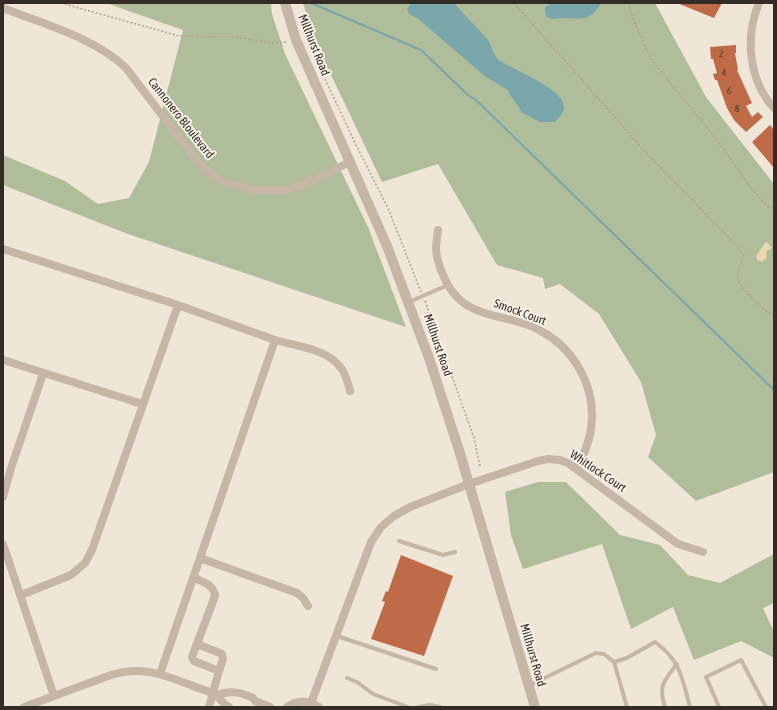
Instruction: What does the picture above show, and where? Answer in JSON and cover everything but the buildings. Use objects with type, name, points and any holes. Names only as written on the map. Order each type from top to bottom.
[{"type":"street","name":"Millhurst Road","points":[[285,3],[296,40],[350,162],[409,302],[443,398],[535,707]]},
{"type":"street","points":[[759,3],[750,34],[751,56],[756,77],[766,99],[774,108]]},
{"type":"street","name":"Cannonero Bloulevard","points":[[3,8],[92,43],[115,57],[126,68],[197,161],[213,176],[224,182],[255,190],[285,190],[300,186],[350,162]]},
{"type":"street","name":"Smock Court","points":[[438,230],[436,256],[448,285],[460,301],[474,309],[535,328],[548,335],[572,355],[586,382],[592,409],[591,430],[586,450],[577,469]]},
{"type":"street","points":[[3,249],[178,305],[275,340],[315,351],[334,360],[346,376],[350,391]]},
{"type":"street","points":[[20,595],[71,575],[85,564],[92,550],[178,305]]},
{"type":"street","points":[[160,674],[275,340]]},
{"type":"street","points":[[3,360],[43,374],[142,404]]},
{"type":"street","points":[[3,497],[12,465],[43,374]]},
{"type":"street","name":"Whitlock Court","points":[[315,705],[337,636],[372,542],[381,527],[394,516],[410,507],[469,484],[538,460],[560,460],[577,469],[678,544],[703,552]]},
{"type":"street","points":[[3,462],[12,465]]},
{"type":"street","points":[[3,544],[54,696]]},
{"type":"street","points":[[200,558],[297,593],[303,598],[308,606]]},
{"type":"street","points":[[193,577],[211,587],[215,596],[192,657],[194,661],[219,671]]},
{"type":"street","points":[[197,644],[222,654],[223,659],[209,707]]},
{"type":"street","points":[[24,707],[125,670],[137,670],[160,674],[214,694],[222,704],[230,707]]},
{"type":"street","points":[[214,694],[228,691],[234,693],[239,692],[253,698],[255,703],[270,707]]},
{"type":"street","points":[[286,707],[296,702],[315,705]]},
{"type":"lane","points":[[409,302],[448,285]]},
{"type":"lane","points":[[399,541],[443,555],[455,552]]},
{"type":"lane","points":[[337,636],[436,669]]},
{"type":"lane","points":[[614,662],[627,658],[655,642],[672,656],[678,664],[690,707]]},
{"type":"lane","points":[[528,685],[596,653],[604,654],[614,662],[627,707]]},
{"type":"lane","points":[[719,707],[706,677],[740,660],[765,707]]},
{"type":"lane","points":[[665,707],[660,694],[662,684],[678,664]]},
{"type":"lane","points":[[347,678],[357,682],[374,694],[408,707]]},
{"type":"lane","points":[[418,707],[430,705],[440,707]]},
{"type":"path","points":[[61,3],[179,36],[235,37],[274,43],[296,40]]},
{"type":"path","points":[[514,3],[650,157],[734,243],[744,256],[738,273],[739,282],[766,311],[774,315]]},
{"type":"path","points":[[628,3],[634,21],[651,59],[717,140],[754,192],[768,207],[774,208]]},
{"type":"path","points":[[302,29],[356,145],[388,208],[423,296],[474,438],[480,466]]},
{"type":"green space","points":[[106,3],[271,3],[272,14],[285,54],[368,227],[406,327],[128,234],[3,185],[3,155],[65,181],[98,204],[129,198],[149,162],[183,30]]},
{"type":"green space","points":[[303,3],[655,3],[706,97],[774,184],[774,472],[696,501],[648,457],[656,435],[641,382],[599,314],[560,284],[545,289],[543,278],[497,265],[438,164],[382,182],[315,41]]},
{"type":"green space","points":[[538,482],[566,482],[620,535],[660,545],[688,575],[720,583],[774,554],[774,603],[763,608],[774,632],[774,658],[741,641],[694,660],[673,607],[631,629],[602,544],[523,569],[511,535],[505,492]]},
{"type":"sand","points":[[767,242],[772,248],[766,252],[767,257],[762,262],[757,260],[756,256]]},
{"type":"water","points":[[411,3],[454,3],[487,39],[497,58],[550,88],[559,96],[564,104],[561,115],[555,122],[540,122],[521,112],[508,90],[486,77],[416,17],[409,14],[407,9]]},
{"type":"water","points":[[553,3],[601,3],[594,13],[586,18],[555,19],[546,16],[545,7]]},
{"type":"waterway","points":[[311,3],[421,50],[468,95],[476,100],[774,390]]}]
